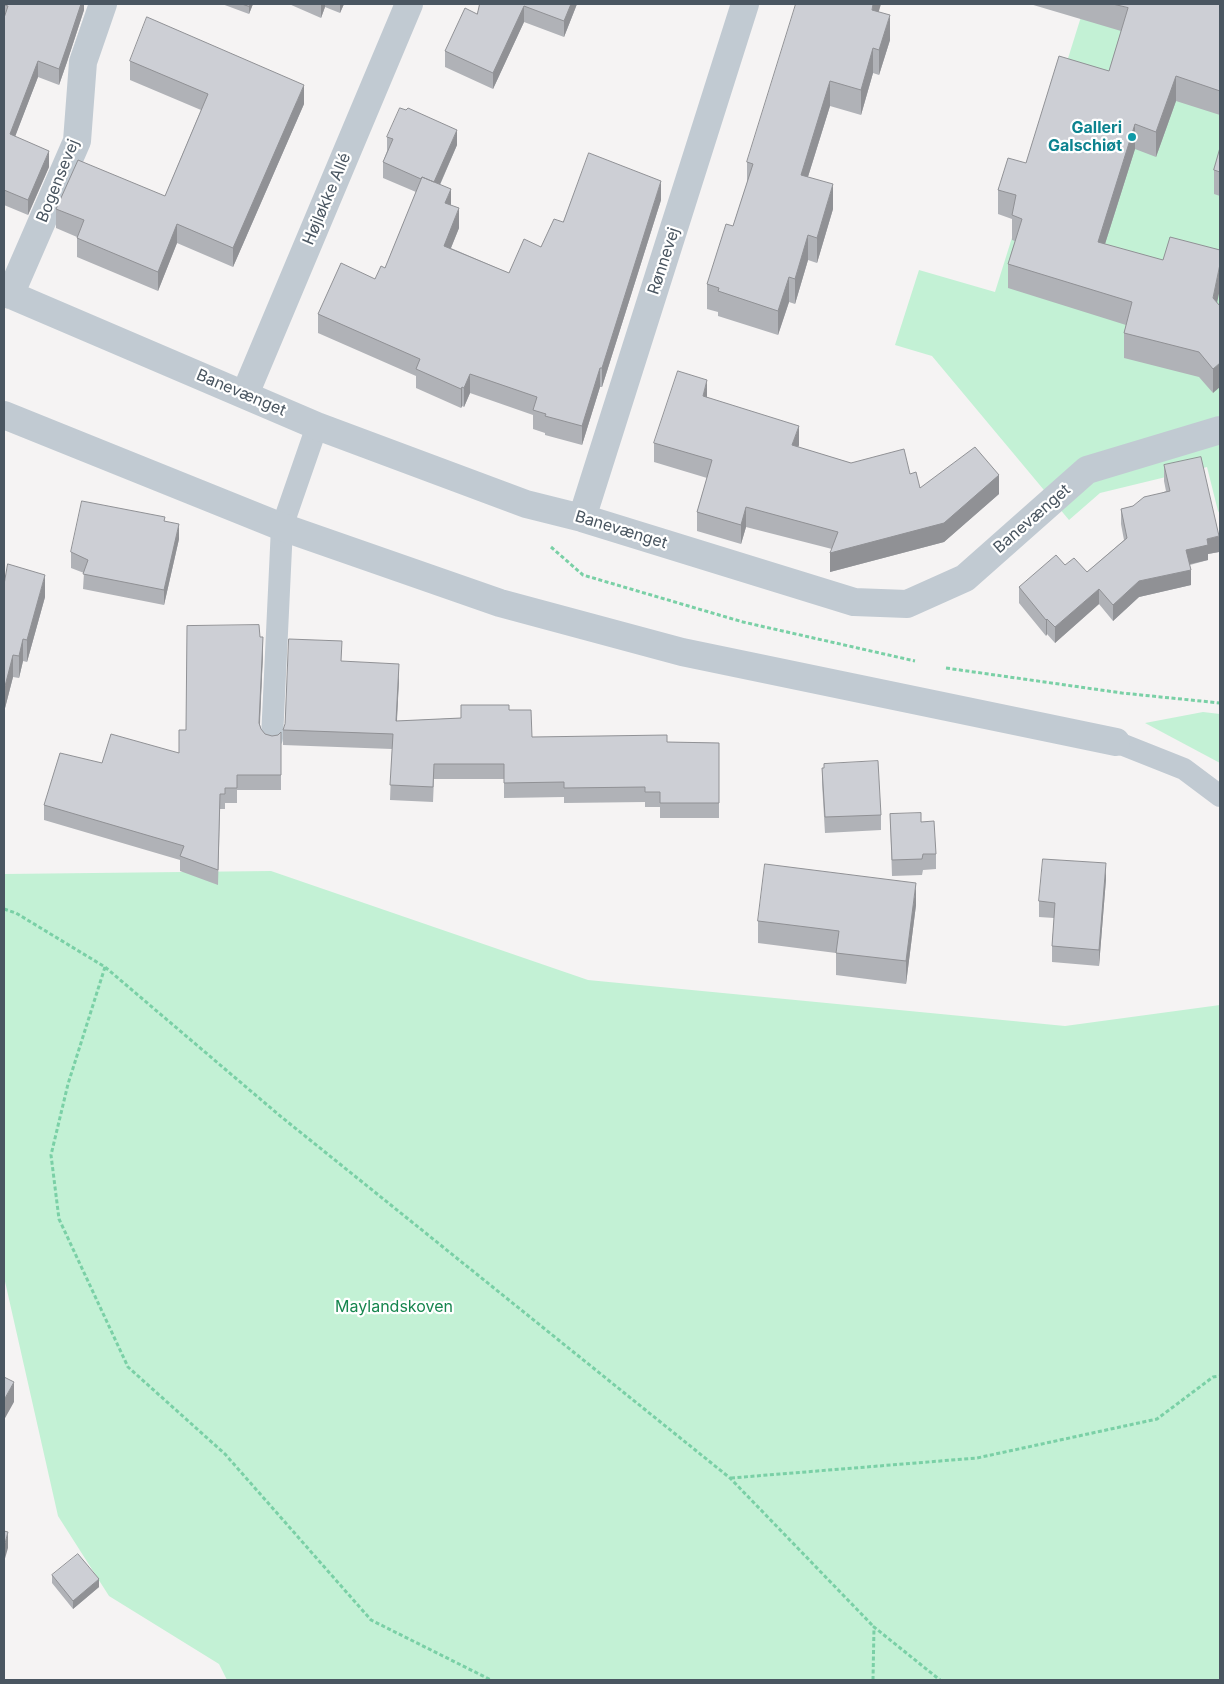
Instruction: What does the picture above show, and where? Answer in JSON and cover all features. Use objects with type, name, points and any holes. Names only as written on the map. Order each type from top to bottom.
[{"type":"street","name":"Bogensevej","points":[[7,294],[77,141],[83,62],[103,4]]},
{"type":"street","name":"Højløkke Allé","points":[[245,394],[409,4]]},
{"type":"street","name":"Rønnevej","points":[[582,518],[745,4]]},
{"type":"street","name":"Banevænget","points":[[7,294],[317,426],[526,504],[582,518],[854,602],[907,604],[965,578],[1088,470],[1220,430]]},
{"type":"street","points":[[4,415],[282,527],[500,603],[682,652],[1116,742]]},
{"type":"lane","points":[[272,738],[282,527],[317,426]]},
{"type":"lane","points":[[1116,742],[1184,769],[1220,796]]},
{"type":"path","points":[[583,575],[743,622],[921,663]]},
{"type":"path","points":[[940,667],[1122,693],[1220,703]]},
{"type":"path","points":[[4,909],[16,913],[105,967],[279,1116],[730,1478],[874,1628],[940,1680]]},
{"type":"path","points":[[105,967],[68,1084],[51,1155],[59,1219],[128,1367],[225,1454],[372,1620],[491,1680]]},
{"type":"path","points":[[730,1478],[977,1458],[1157,1419],[1213,1377],[1220,1376]]},
{"type":"path","points":[[873,1680],[874,1628]]},
{"type":"green space","name":"Galleri Galschiøt","points":[[1085,4],[1220,4],[1220,514],[1207,467],[1100,493],[1069,520],[932,356],[895,345],[919,270],[995,292]]},
{"type":"green space","points":[[1203,712],[1220,714],[1220,763],[1145,723]]},
{"type":"green space","name":"Maylandskoven","points":[[271,871],[588,980],[1065,1026],[1220,1005],[1220,1680],[227,1680],[219,1664],[109,1596],[58,1516],[4,1277],[4,874]]},
{"type":"building","points":[[4,4],[81,4],[59,69],[38,61],[10,134],[49,151],[28,200],[4,190],[4,18],[8,6]]},
{"type":"building","points":[[480,4],[571,4],[564,21],[524,6],[493,73],[445,51],[465,8],[477,14]]},
{"type":"building","points":[[796,4],[873,4],[872,10],[890,15],[879,50],[873,48],[861,90],[830,81],[801,175],[833,184],[817,238],[808,235],[795,279],[789,277],[778,311],[718,291],[719,288],[707,284],[726,224],[733,226],[753,164],[747,162]]},
{"type":"building","points":[[1113,4],[1220,4],[1220,91],[1176,76],[1156,132],[1135,124],[1098,242],[1163,260],[1170,237],[1220,250],[1220,264],[1213,298],[1220,306],[1220,363],[1213,369],[1199,352],[1124,333],[1132,302],[1008,264],[1022,219],[1012,215],[1016,195],[998,190],[1008,158],[1026,163],[1059,56],[1109,71],[1128,8]]},
{"type":"building","points":[[147,17],[304,85],[233,248],[177,224],[158,272],[77,238],[84,220],[56,209],[78,160],[165,196],[208,94],[130,61]]},
{"type":"building","points":[[400,108],[406,110],[408,108],[457,130],[434,182],[422,177],[421,179],[383,162],[393,139],[387,137]]},
{"type":"building","points":[[1220,148],[1220,172],[1214,170]]},
{"type":"building","points":[[589,153],[661,181],[582,426],[545,416],[546,414],[533,410],[537,397],[470,374],[464,388],[462,387],[461,389],[416,369],[420,359],[318,314],[341,263],[375,279],[381,266],[385,268],[422,177],[451,189],[445,203],[459,208],[444,246],[509,273],[524,239],[541,247],[554,219],[563,222]]},
{"type":"building","points":[[678,371],[707,380],[703,396],[799,426],[792,445],[851,463],[904,449],[910,474],[916,472],[920,488],[975,447],[999,475],[944,523],[830,553],[838,532],[746,507],[741,525],[697,512],[712,460],[654,443]]},
{"type":"building","points":[[1201,457],[1219,536],[1207,539],[1208,545],[1186,550],[1191,570],[1139,581],[1113,605],[1099,589],[1055,627],[1046,620],[1019,587],[1056,555],[1065,565],[1074,558],[1087,572],[1127,538],[1121,509],[1133,506],[1144,497],[1170,491],[1164,465]]},
{"type":"building","points":[[82,501],[165,517],[164,521],[179,524],[164,590],[83,574],[88,560],[71,552]]},
{"type":"building","points":[[8,564],[45,575],[27,640],[23,639],[19,656],[13,655],[4,690],[4,585]]},
{"type":"building","points":[[259,625],[260,637],[263,637],[259,723],[265,734],[272,736],[278,735],[281,732],[281,775],[237,775],[237,788],[225,788],[225,794],[220,794],[218,870],[180,856],[184,846],[44,805],[60,753],[102,763],[111,734],[179,753],[179,730],[186,730],[187,626]]},
{"type":"building","points":[[289,639],[342,641],[341,661],[399,664],[396,721],[461,718],[461,705],[509,705],[509,710],[531,710],[532,737],[667,735],[667,742],[719,743],[719,803],[660,803],[660,792],[645,792],[645,787],[564,788],[564,782],[504,783],[504,764],[434,764],[433,787],[390,785],[393,734],[283,730],[285,724]]},
{"type":"building","points":[[878,761],[881,815],[825,817],[822,768],[824,768],[824,764]]},
{"type":"building","points":[[921,813],[921,822],[934,821],[936,854],[923,854],[922,859],[892,860],[890,814]]},
{"type":"building","points":[[1043,859],[1106,863],[1099,950],[1052,946],[1055,903],[1039,901]]},
{"type":"building","points":[[765,864],[916,883],[906,961],[836,953],[839,931],[758,921]]},
{"type":"building","points":[[4,1377],[14,1382],[4,1400]]},
{"type":"building","points":[[4,1531],[8,1532],[4,1547]]},
{"type":"building","points":[[78,1554],[99,1579],[73,1601],[52,1575]]},
{"type":"place","name":"Galleri Galschiøt","points":[[1132,137]]}]
